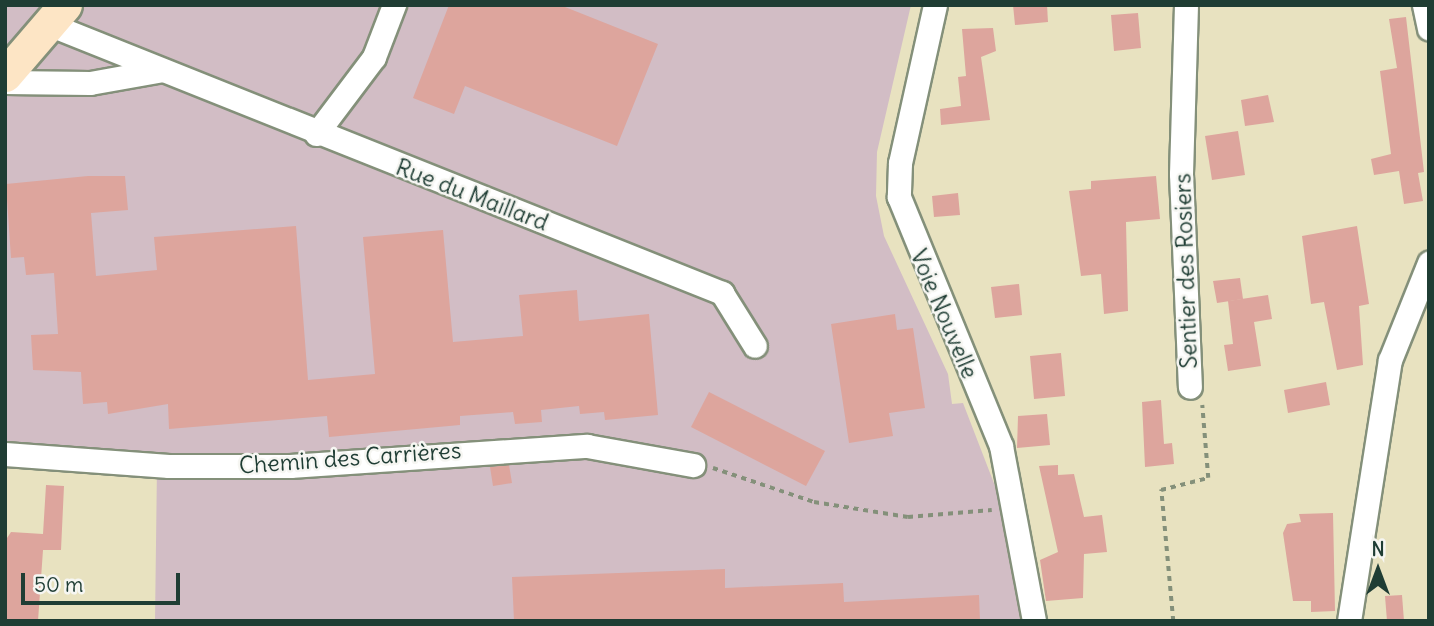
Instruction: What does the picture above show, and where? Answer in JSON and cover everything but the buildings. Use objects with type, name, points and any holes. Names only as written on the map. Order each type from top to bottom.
[{"type":"main road","points":[[5,75],[58,15]]},
{"type":"street","points":[[316,134],[374,57],[394,5]]},
{"type":"street","name":"Voie Nouvelle","points":[[936,5],[900,163],[900,197],[1001,446],[1034,621]]},
{"type":"street","name":"Sentier des Rosiers","points":[[1186,5],[1181,174],[1191,387]]},
{"type":"street","points":[[1424,5],[1429,29]]},
{"type":"street","name":"Rue du Maillard","points":[[58,15],[165,70],[316,134],[722,293],[755,346]]},
{"type":"street","points":[[5,82],[90,83],[165,70]]},
{"type":"street","points":[[1349,621],[1390,360],[1429,263]]},
{"type":"street","name":"Chemin des Carrières","points":[[5,454],[169,467],[290,467],[587,446],[693,465]]},
{"type":"path","name":"Sentier des Rosiers","points":[[1173,621],[1161,490],[1208,478],[1202,399],[1191,387]]},
{"type":"path","points":[[693,465],[724,469],[814,502],[908,517],[1015,509]]},
{"type":"shaded area","points":[[5,5],[911,5],[877,152],[876,196],[884,236],[948,374],[952,404],[963,403],[1007,517],[1021,621],[155,621],[157,466],[5,454]]}]
